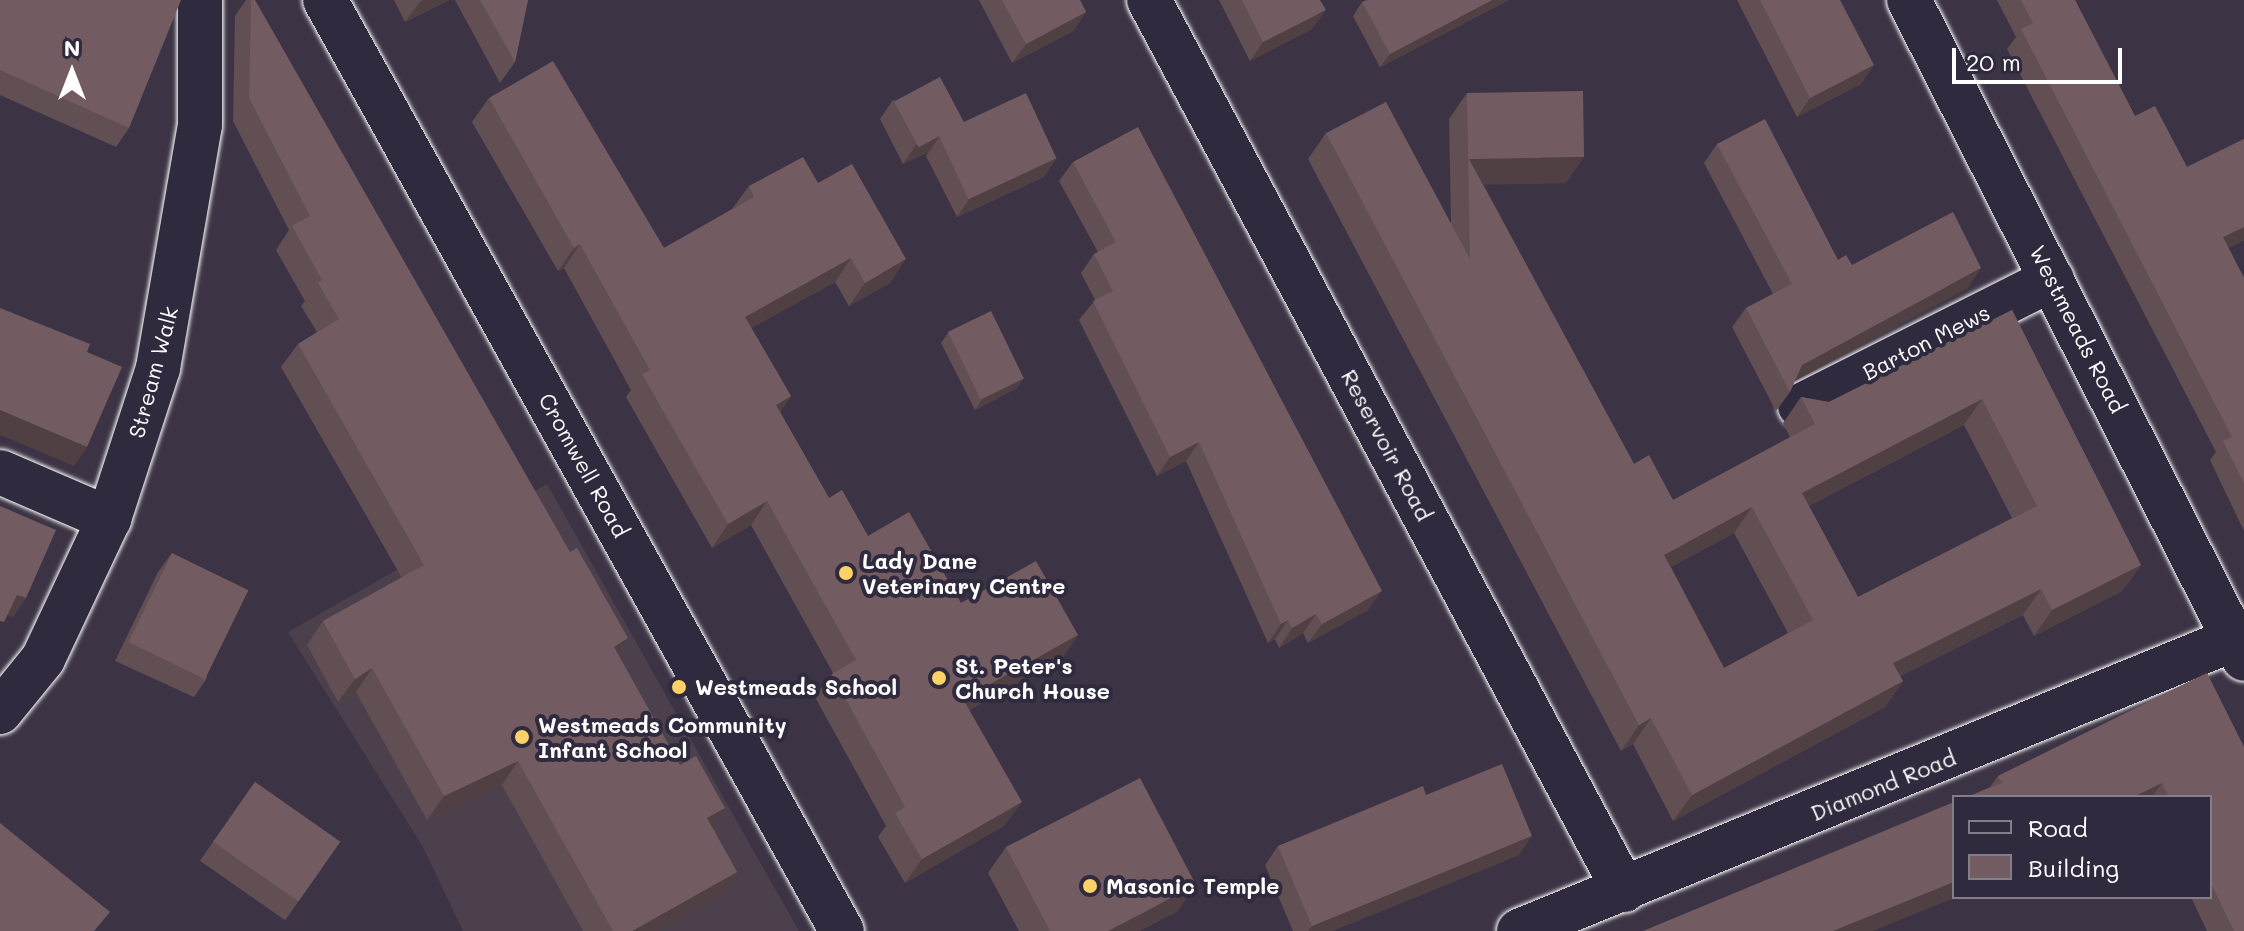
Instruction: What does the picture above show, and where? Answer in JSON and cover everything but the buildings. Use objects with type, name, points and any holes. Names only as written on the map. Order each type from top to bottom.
[{"type":"street","name":"Stream Walk","points":[[0,712],[43,659],[109,519],[158,368],[180,266],[200,125],[200,0]]},
{"type":"street","name":"Cromwell Road","points":[[325,0],[842,931]]},
{"type":"street","name":"Reservoir Road","points":[[1149,0],[1624,890]]},
{"type":"street","name":"Westmeads Road","points":[[1909,0],[2241,644]]},
{"type":"street","name":"Barton Mews","points":[[1800,406],[2052,279]]},
{"type":"street","points":[[0,472],[109,519]]},
{"type":"street","name":"Diamond Road","points":[[1519,931],[2241,644]]},
{"type":"shaded area","name":"Westmeads Community Infant School","points":[[547,484],[799,931],[463,931],[423,847],[288,632]]},
{"type":"place","name":"Lady Dane Veterinary Centre","points":[[846,573]]},
{"type":"place","name":"St. Peter's Church House","points":[[939,678]]},
{"type":"place","name":"Westmeads School","points":[[679,687]]},
{"type":"place","name":"Westmeads Community Infant School","points":[[522,737]]},
{"type":"place","name":"Masonic Temple","points":[[1090,886]]}]
